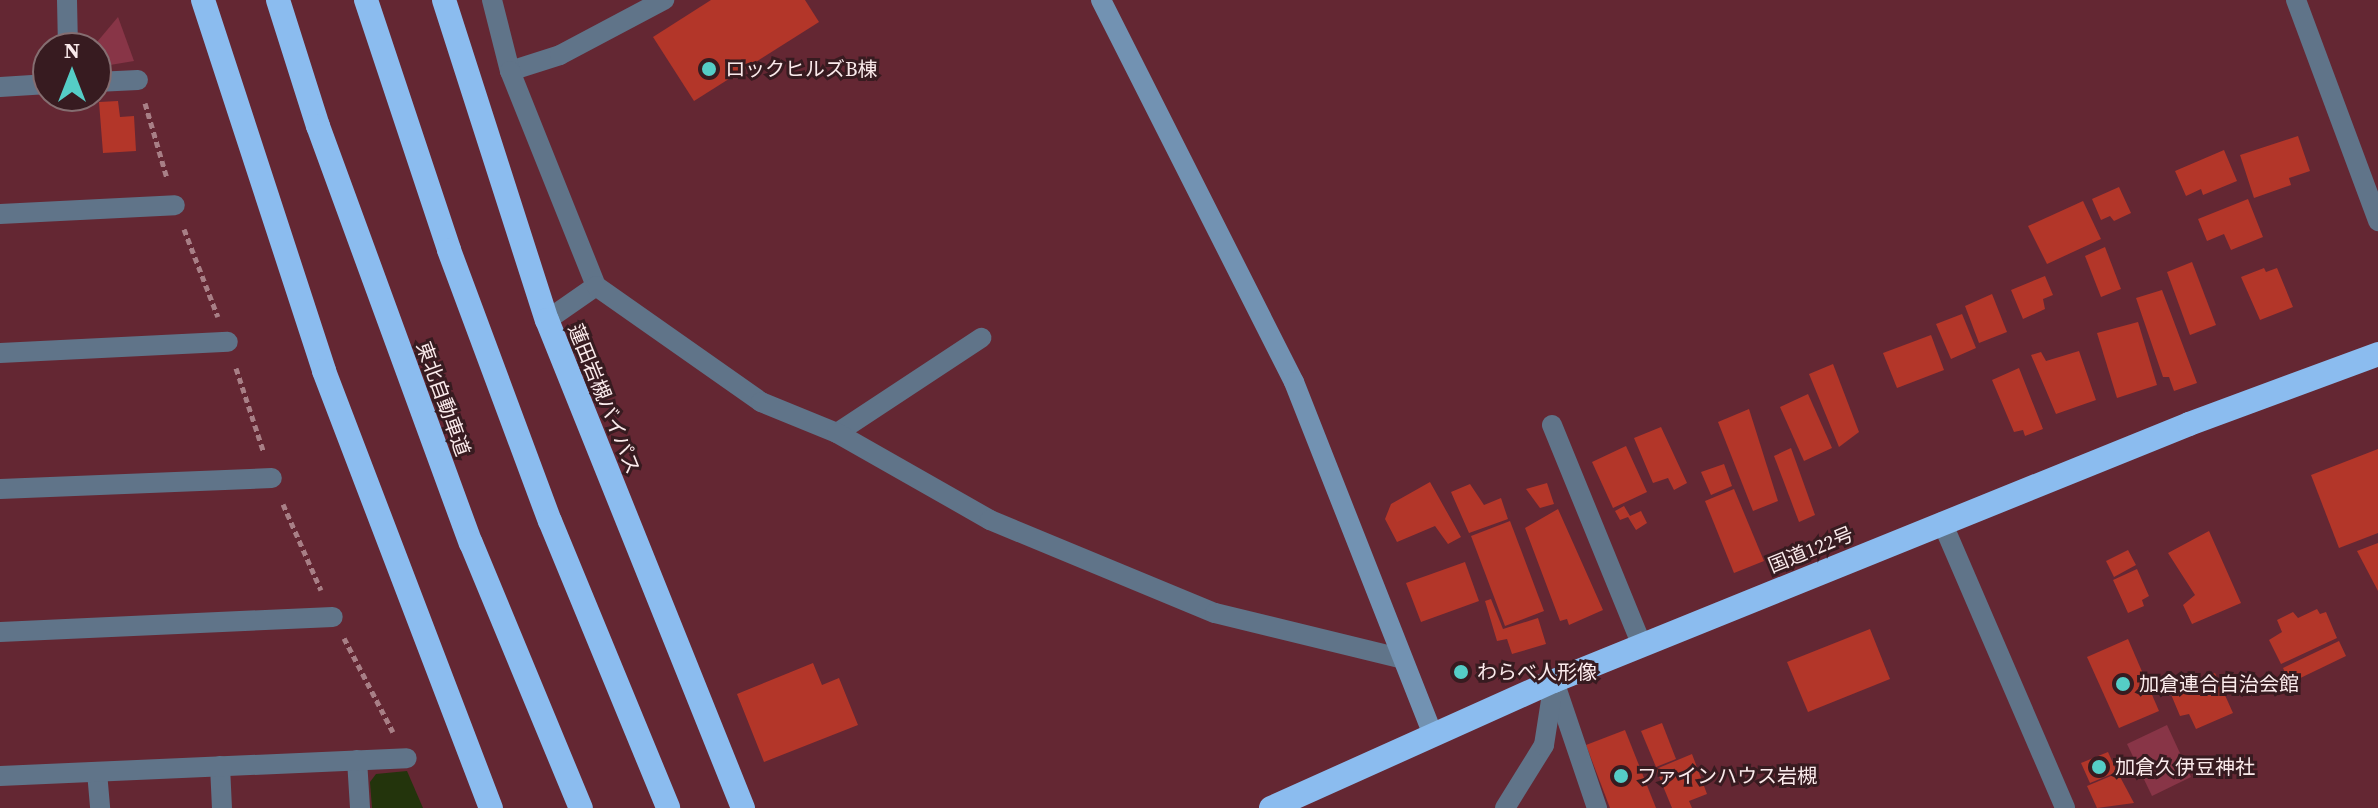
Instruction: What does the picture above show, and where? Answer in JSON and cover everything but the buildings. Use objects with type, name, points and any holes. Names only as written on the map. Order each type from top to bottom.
[{"type":"highway","points":[[203,0],[324,371],[491,808]]},
{"type":"highway","name":"東北自動車道","points":[[278,0],[318,126],[471,543],[581,808]]},
{"type":"highway","points":[[366,0],[449,250],[550,521],[668,808]]},
{"type":"highway","name":"蓮田岩槻バイパス","points":[[444,0],[547,320],[743,808]]},
{"type":"highway","name":"国道122号","points":[[1271,808],[1554,681],[1942,522],[2378,354]]},
{"type":"street","points":[[67,0],[68,32]]},
{"type":"street","points":[[492,0],[510,71],[596,286],[761,402],[837,433],[990,520],[1215,613],[1399,658]]},
{"type":"street","points":[[510,71],[560,55],[664,0]]},
{"type":"street","points":[[1101,0],[1294,382],[1399,658],[1433,735]]},
{"type":"street","points":[[2296,0],[2378,221]]},
{"type":"street","points":[[112,81],[138,80]]},
{"type":"street","points":[[0,87],[32,85]]},
{"type":"street","points":[[0,214],[175,205]]},
{"type":"street","points":[[547,320],[596,286]]},
{"type":"street","points":[[837,433],[981,338]]},
{"type":"street","points":[[0,353],[228,342]]},
{"type":"street","points":[[1552,425],[1642,645]]},
{"type":"street","points":[[0,489],[272,478]]},
{"type":"street","points":[[1942,522],[2065,808]]},
{"type":"street","points":[[0,632],[333,617]]},
{"type":"street","points":[[1505,808],[1544,745],[1554,681]]},
{"type":"street","points":[[1554,681],[1597,808]]},
{"type":"street","points":[[0,776],[407,758]]},
{"type":"street","points":[[357,760],[360,808]]},
{"type":"street","points":[[220,766],[222,808]]},
{"type":"street","points":[[97,772],[100,808]]},
{"type":"path","points":[[138,80],[175,205],[228,342],[272,478],[333,617],[407,758]]},
{"type":"shaded area","points":[[118,17],[134,61],[112,65],[112,32],[105,32]]},
{"type":"shaded area","points":[[2167,725],[2191,777],[2152,796],[2127,744]]},
{"type":"shaded area","points":[[407,771],[423,808],[372,808],[370,782],[376,774]]},
{"type":"place","name":"ロックヒルズB棟","points":[[709,69]]},
{"type":"place","name":"わらべ人形像","points":[[1461,672]]},
{"type":"place","name":"加倉連合自治会館","points":[[2123,684]]},
{"type":"place","name":"加倉久伊豆神社","points":[[2099,767]]},
{"type":"place","name":"ファインハウス岩槻","points":[[1621,776]]}]
